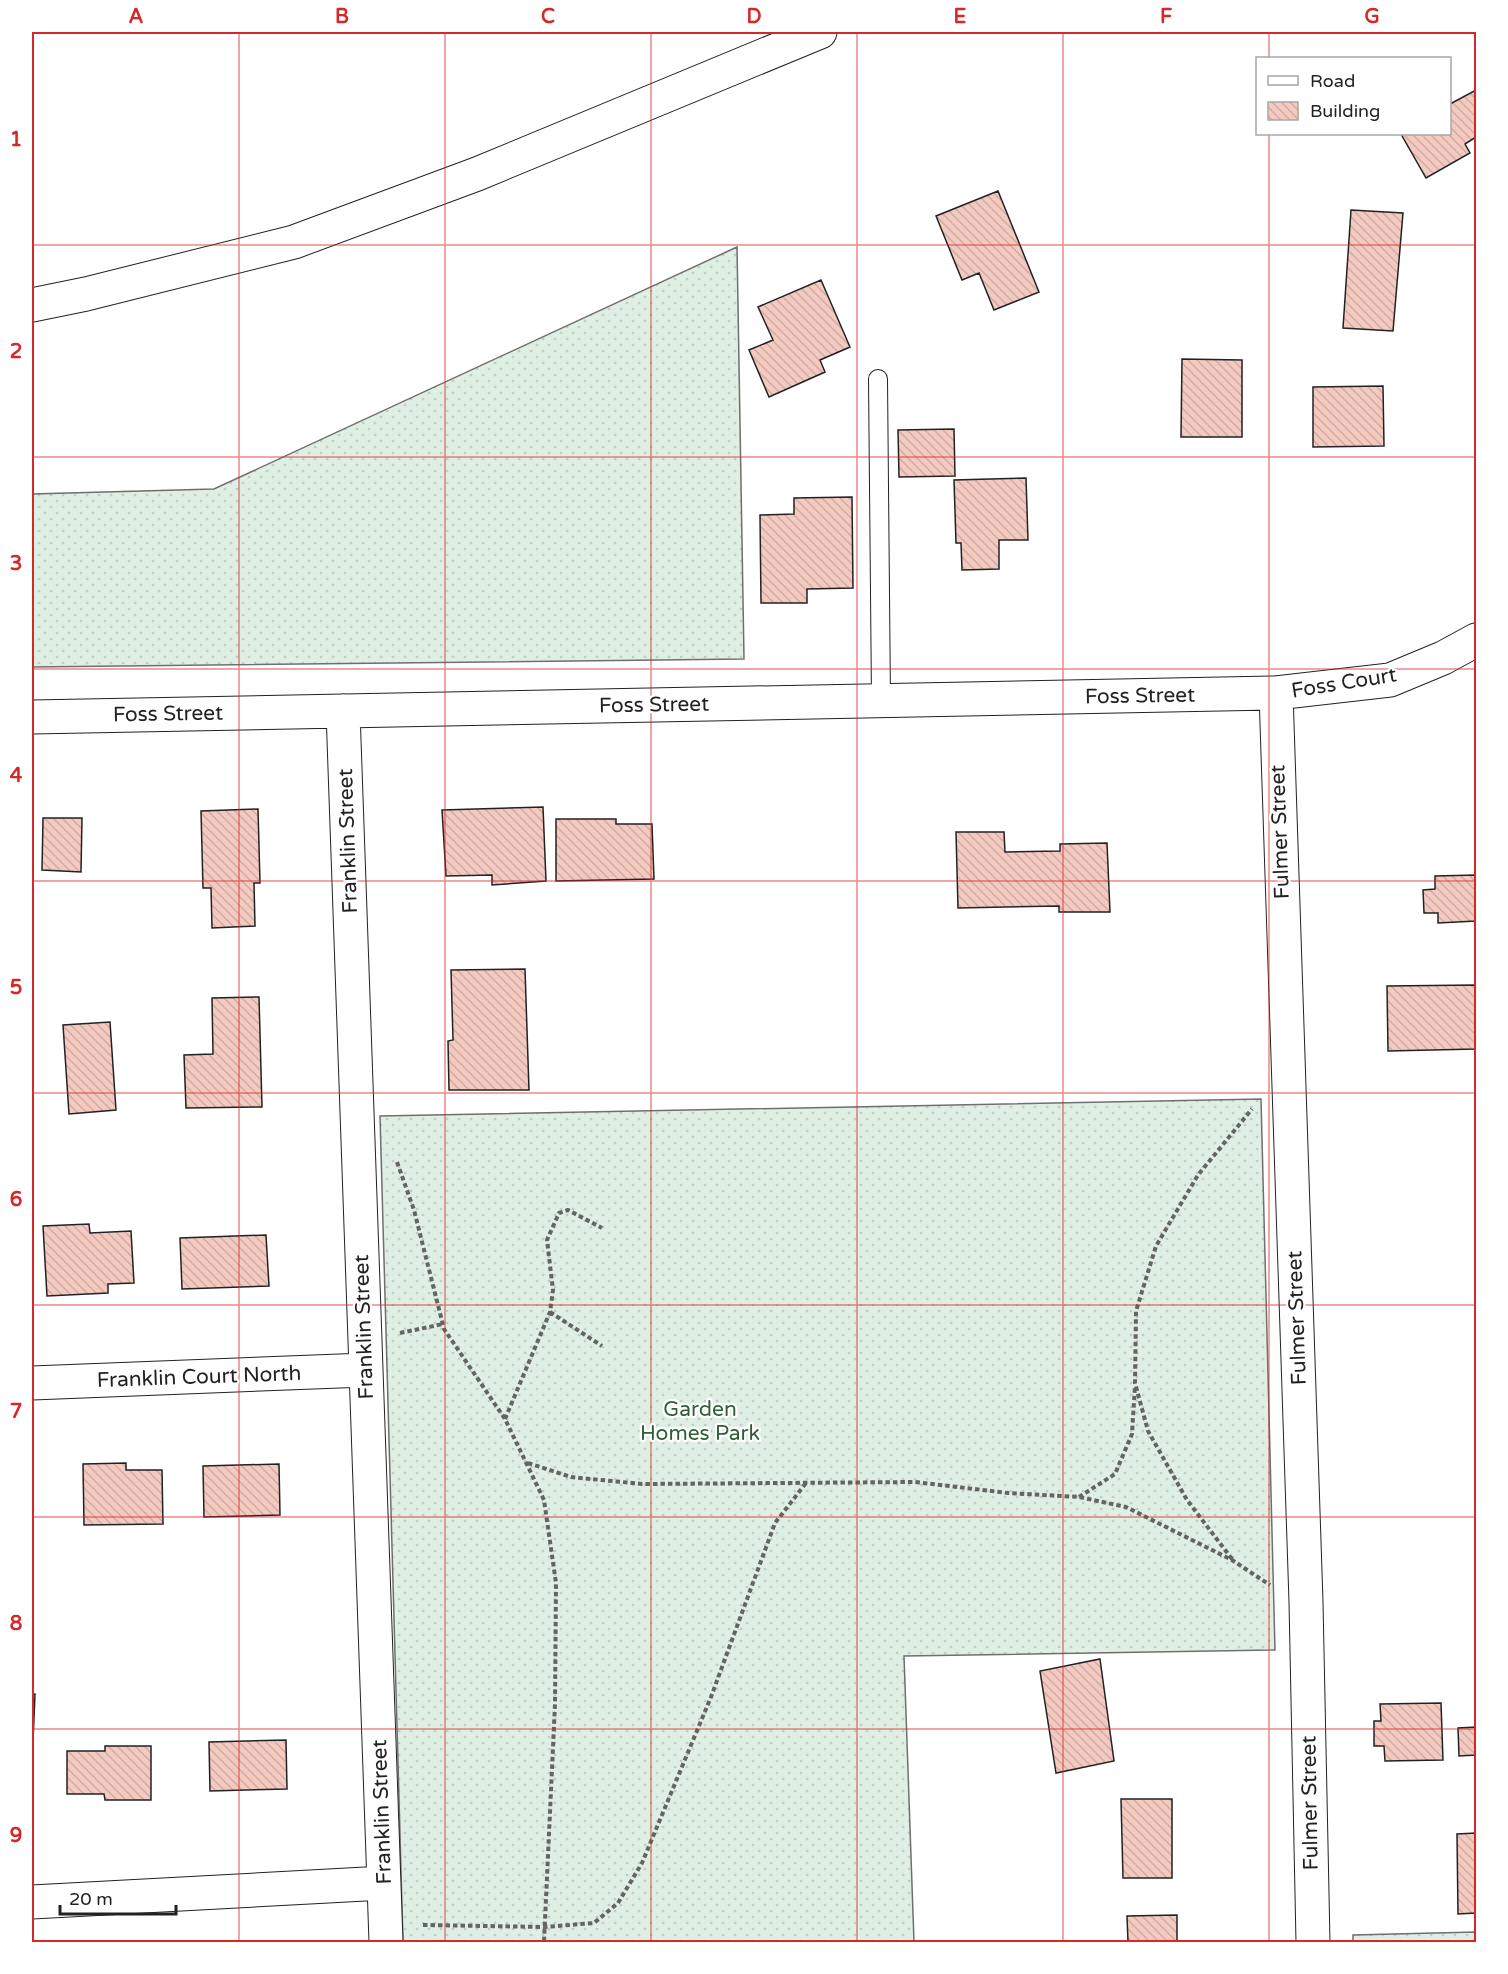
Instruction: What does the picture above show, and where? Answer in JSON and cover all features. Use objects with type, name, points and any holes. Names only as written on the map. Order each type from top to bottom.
[{"type":"main road","points":[[32,304],[86,294],[294,242],[477,174],[820,32]]},
{"type":"main road","name":"Foss Court","points":[[1276,693],[1390,680],[1443,658],[1476,640]]},
{"type":"main road","name":"Foss Street","points":[[32,717],[1276,693]]},
{"type":"main road","name":"Fulmer Street","points":[[1276,693],[1306,1602],[1313,1942]]},
{"type":"main road","name":"Franklin Street","points":[[343,711],[386,1934]]},
{"type":"main road","name":"Franklin Court North","points":[[32,1383],[366,1370]]},
{"type":"main road","points":[[32,1902],[384,1883]]},
{"type":"lane","points":[[879,379],[881,700]]},
{"type":"path","points":[[1079,1497],[1115,1474],[1132,1434],[1136,1311],[1156,1246],[1198,1175],[1254,1107]]},
{"type":"path","points":[[403,1179],[414,1209],[444,1329],[505,1419],[544,1500],[556,1583],[555,1704],[544,1942]]},
{"type":"path","points":[[505,1419],[550,1312],[553,1290],[547,1240],[559,1213],[568,1210],[602,1228]]},
{"type":"path","points":[[550,1312],[602,1346]]},
{"type":"path","points":[[395,1333],[443,1324]]},
{"type":"path","points":[[1135,1383],[1148,1431],[1187,1500],[1233,1560]]},
{"type":"path","points":[[527,1462],[571,1477],[642,1484],[915,1482],[1008,1493],[1079,1497],[1126,1507],[1233,1560],[1267,1583]]},
{"type":"path","points":[[386,1934],[594,1923],[618,1903],[642,1863],[711,1697],[775,1523],[806,1483]]},
{"type":"green space","points":[[737,247],[744,659],[32,667],[32,494],[214,489]]},
{"type":"green space","name":"Garden Homes Park","points":[[1261,1099],[1275,1650],[904,1656],[914,1942],[403,1942],[380,1116]]},
{"type":"green space","points":[[1476,1932],[1476,1942],[1353,1942],[1353,1935]]},
{"type":"building","points":[[1476,90],[1476,137],[1465,144],[1470,153],[1426,178],[1402,135],[1451,135],[1451,103]]},
{"type":"building","points":[[998,191],[1039,292],[994,310],[979,273],[962,280],[936,216]]},
{"type":"building","points":[[1351,210],[1403,213],[1393,331],[1343,328]]},
{"type":"building","points":[[821,280],[850,347],[820,360],[825,372],[769,397],[749,350],[773,340],[758,307]]},
{"type":"building","points":[[1182,359],[1242,360],[1242,437],[1181,437]]},
{"type":"building","points":[[1383,386],[1384,446],[1313,447],[1313,387]]},
{"type":"building","points":[[954,429],[955,476],[899,477],[898,430]]},
{"type":"building","points":[[1026,478],[1028,540],[999,540],[999,569],[962,570],[961,543],[956,543],[954,480]]},
{"type":"building","points":[[852,497],[853,588],[807,589],[807,603],[761,603],[760,515],[794,514],[794,498]]},
{"type":"building","points":[[543,807],[546,881],[492,885],[492,875],[446,876],[442,810]]},
{"type":"building","points":[[258,809],[260,883],[254,883],[255,926],[212,928],[211,888],[203,888],[201,811]]},
{"type":"building","points":[[43,818],[82,818],[81,872],[42,870]]},
{"type":"building","points":[[556,819],[616,819],[616,824],[652,824],[654,879],[556,881]]},
{"type":"building","points":[[956,832],[1004,832],[1005,852],[1060,851],[1060,844],[1107,843],[1110,912],[1059,912],[1059,906],[958,908]]},
{"type":"building","points":[[1476,875],[1476,921],[1438,923],[1438,913],[1424,913],[1423,890],[1435,889],[1435,876]]},
{"type":"building","points":[[525,969],[529,1090],[449,1090],[448,1041],[453,1040],[451,970]]},
{"type":"building","points":[[1476,985],[1476,1049],[1388,1051],[1387,986]]},
{"type":"building","points":[[259,997],[262,1107],[186,1108],[184,1055],[213,1054],[212,998]]},
{"type":"building","points":[[110,1022],[116,1110],[69,1114],[63,1025]]},
{"type":"building","points":[[89,1224],[90,1233],[131,1231],[134,1283],[108,1284],[108,1293],[47,1296],[43,1226]]},
{"type":"building","points":[[266,1235],[269,1286],[182,1289],[180,1238]]},
{"type":"building","points":[[126,1463],[126,1470],[162,1470],[163,1524],[84,1525],[83,1464]]},
{"type":"building","points":[[279,1464],[280,1515],[204,1517],[203,1466]]},
{"type":"building","points":[[1100,1659],[1114,1761],[1056,1773],[1040,1671]]},
{"type":"building","points":[[32,1694],[35,1694],[32,1766]]},
{"type":"building","points":[[1441,1703],[1443,1760],[1385,1761],[1384,1746],[1374,1746],[1374,1721],[1381,1721],[1380,1704]]},
{"type":"building","points":[[1476,1727],[1476,1755],[1459,1756],[1458,1728]]},
{"type":"building","points":[[286,1740],[287,1789],[210,1791],[209,1742]]},
{"type":"building","points":[[105,1746],[151,1746],[151,1800],[105,1800],[104,1794],[67,1794],[67,1751],[105,1751]]},
{"type":"building","points":[[1121,1799],[1172,1799],[1172,1878],[1123,1878]]},
{"type":"building","points":[[1476,1833],[1476,1913],[1458,1914],[1457,1834]]},
{"type":"building","points":[[1177,1915],[1177,1942],[1128,1942],[1127,1916]]}]
